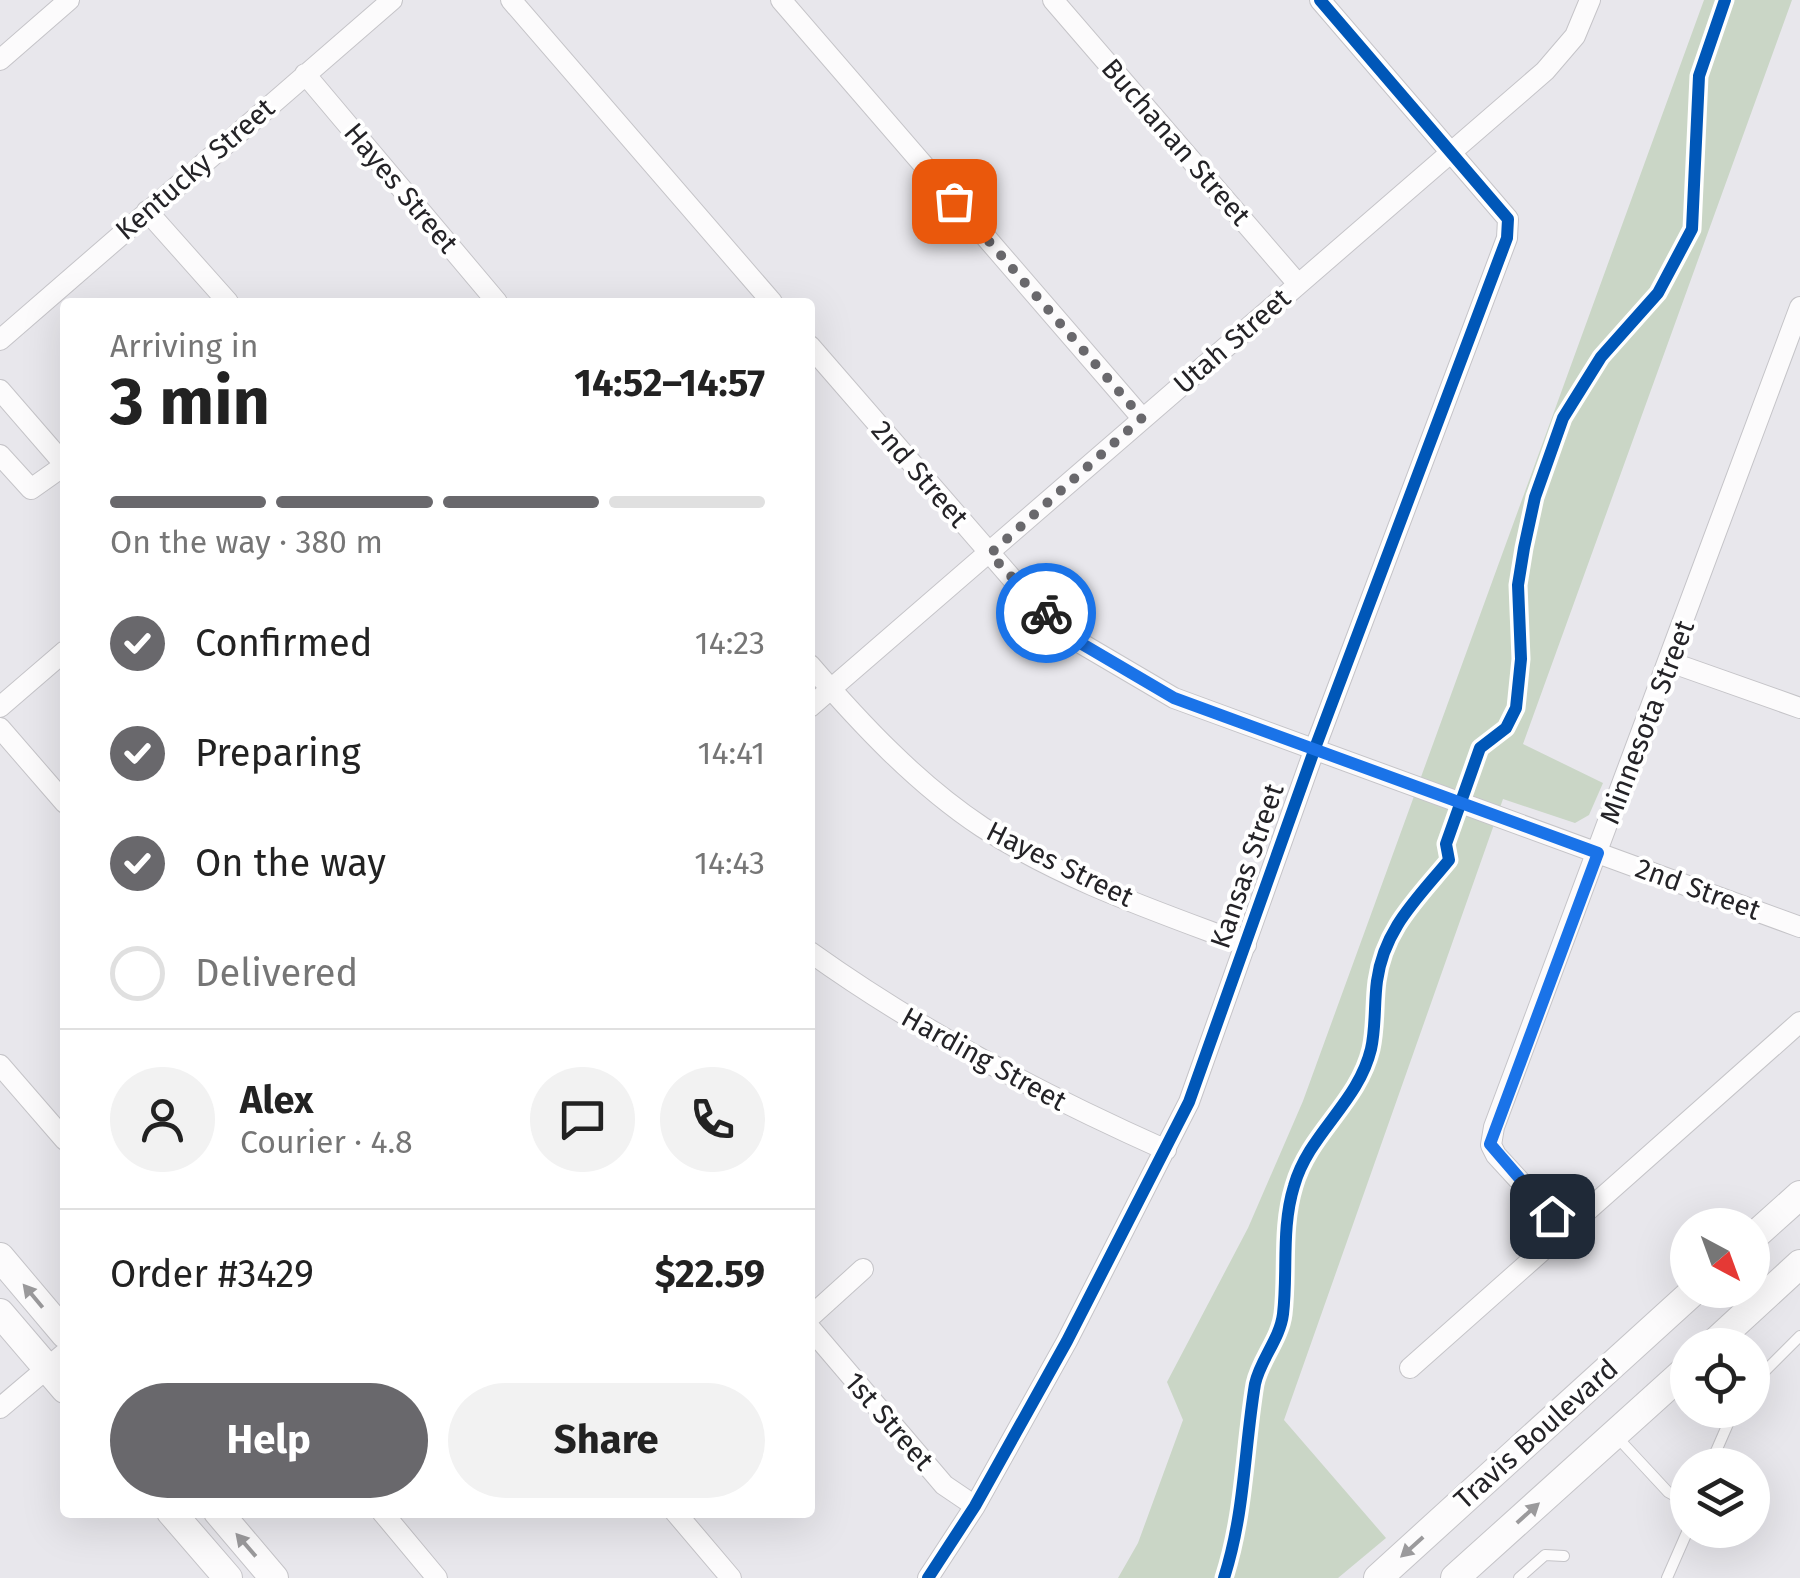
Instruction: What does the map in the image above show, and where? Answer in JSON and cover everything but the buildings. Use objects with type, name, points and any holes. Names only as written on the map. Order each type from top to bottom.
[{"type":"main road","points":[[1770,1222],[1800,1195]]},
{"type":"main road","points":[[0,1258],[60,1328]]},
{"type":"main road","points":[[1730,1328],[1800,1264]]},
{"type":"main road","name":"Travis Boulevard","points":[[1378,1578],[1675,1308]]},
{"type":"main road","points":[[0,1312],[59,1370]]},
{"type":"main road","name":"Travis Boulevard","points":[[1455,1578],[1670,1384]]},
{"type":"main road","points":[[176,1518],[228,1578]]},
{"type":"main road","points":[[223,1518],[274,1578]]},
{"type":"street","points":[[0,60],[69,0]]},
{"type":"street","name":"Kentucky Street","points":[[0,340],[392,0]]},
{"type":"street","points":[[511,0],[769,298]]},
{"type":"street","points":[[781,0],[1142,418]]},
{"type":"street","name":"Buchanan Street","points":[[1053,0],[1298,284]]},
{"type":"street","name":"Kansas Street","points":[[928,1578],[975,1506],[1189,1102],[1315,748],[1507,238],[1508,219],[1320,0]]},
{"type":"street","name":"Utah Street","points":[[815,702],[1561,54],[1590,0]]},
{"type":"street","name":"Hayes Street","points":[[305,74],[495,298]]},
{"type":"street","points":[[147,211],[224,298]]},
{"type":"street","name":"Minnesota Street","points":[[1564,1229],[1490,1144],[1800,310]]},
{"type":"street","name":"2nd Street","points":[[815,352],[990,554],[1077,641],[1124,673],[1174,698],[1800,927]]},
{"type":"street","points":[[0,390],[60,459]]},
{"type":"street","points":[[0,455],[30,488],[60,468]]},
{"type":"street","points":[[0,708],[60,655]]},
{"type":"street","points":[[1670,662],[1800,708]]},
{"type":"street","name":"Hayes Street","points":[[815,672],[900,761],[981,826],[1087,884],[1246,945]]},
{"type":"street","points":[[0,728],[60,797]]},
{"type":"street","name":"Harding Street","points":[[815,955],[940,1038],[1055,1100],[1166,1150]]},
{"type":"street","points":[[1410,1368],[1800,1022]]},
{"type":"street","points":[[0,1065],[60,1134]]},
{"type":"street","points":[[815,1312],[863,1269]]},
{"type":"street","name":"1st Street","points":[[815,1334],[944,1485],[975,1506]]},
{"type":"street","points":[[0,1408],[59,1370]]},
{"type":"street","points":[[387,1518],[437,1578]]},
{"type":"street","points":[[680,1518],[731,1578]]},
{"type":"lane","points":[[1770,1366],[1800,1336]]},
{"type":"lane","points":[[1614,1435],[1670,1493]]},
{"type":"lane","points":[[1668,1578],[1680,1548]]},
{"type":"lane","points":[[1519,1578],[1545,1555],[1564,1556]]},
{"type":"green space","points":[[1704,0],[1792,0],[1523,744],[1603,783],[1589,815],[1575,823],[1503,799],[1284,1420],[1386,1538],[1338,1578],[1118,1578],[1138,1543],[1183,1420],[1167,1382],[1248,1228],[1303,1101]]},
{"type":"cycle path","points":[[928,1578],[975,1506],[1067,1341],[1189,1102],[1315,748],[1507,238],[1508,219],[1320,0]]},
{"type":"cycle path","points":[[1224,1578],[1240,1505],[1255,1384],[1283,1314],[1288,1218],[1294,1186],[1311,1150],[1365,1068],[1373,1041],[1377,981],[1394,930],[1449,860],[1446,844],[1480,748],[1506,728],[1516,708],[1521,659],[1518,585],[1535,497],[1563,418],[1601,357],[1658,293],[1692,229],[1699,76],[1725,0]]},
{"type":"way so far","points":[[954,201],[1142,418],[990,554],[1046,613]]},
{"type":"route","points":[[1046,613],[1077,641],[1124,673],[1174,698],[1598,853],[1490,1144],[1496,1156],[1552,1216]]}]
